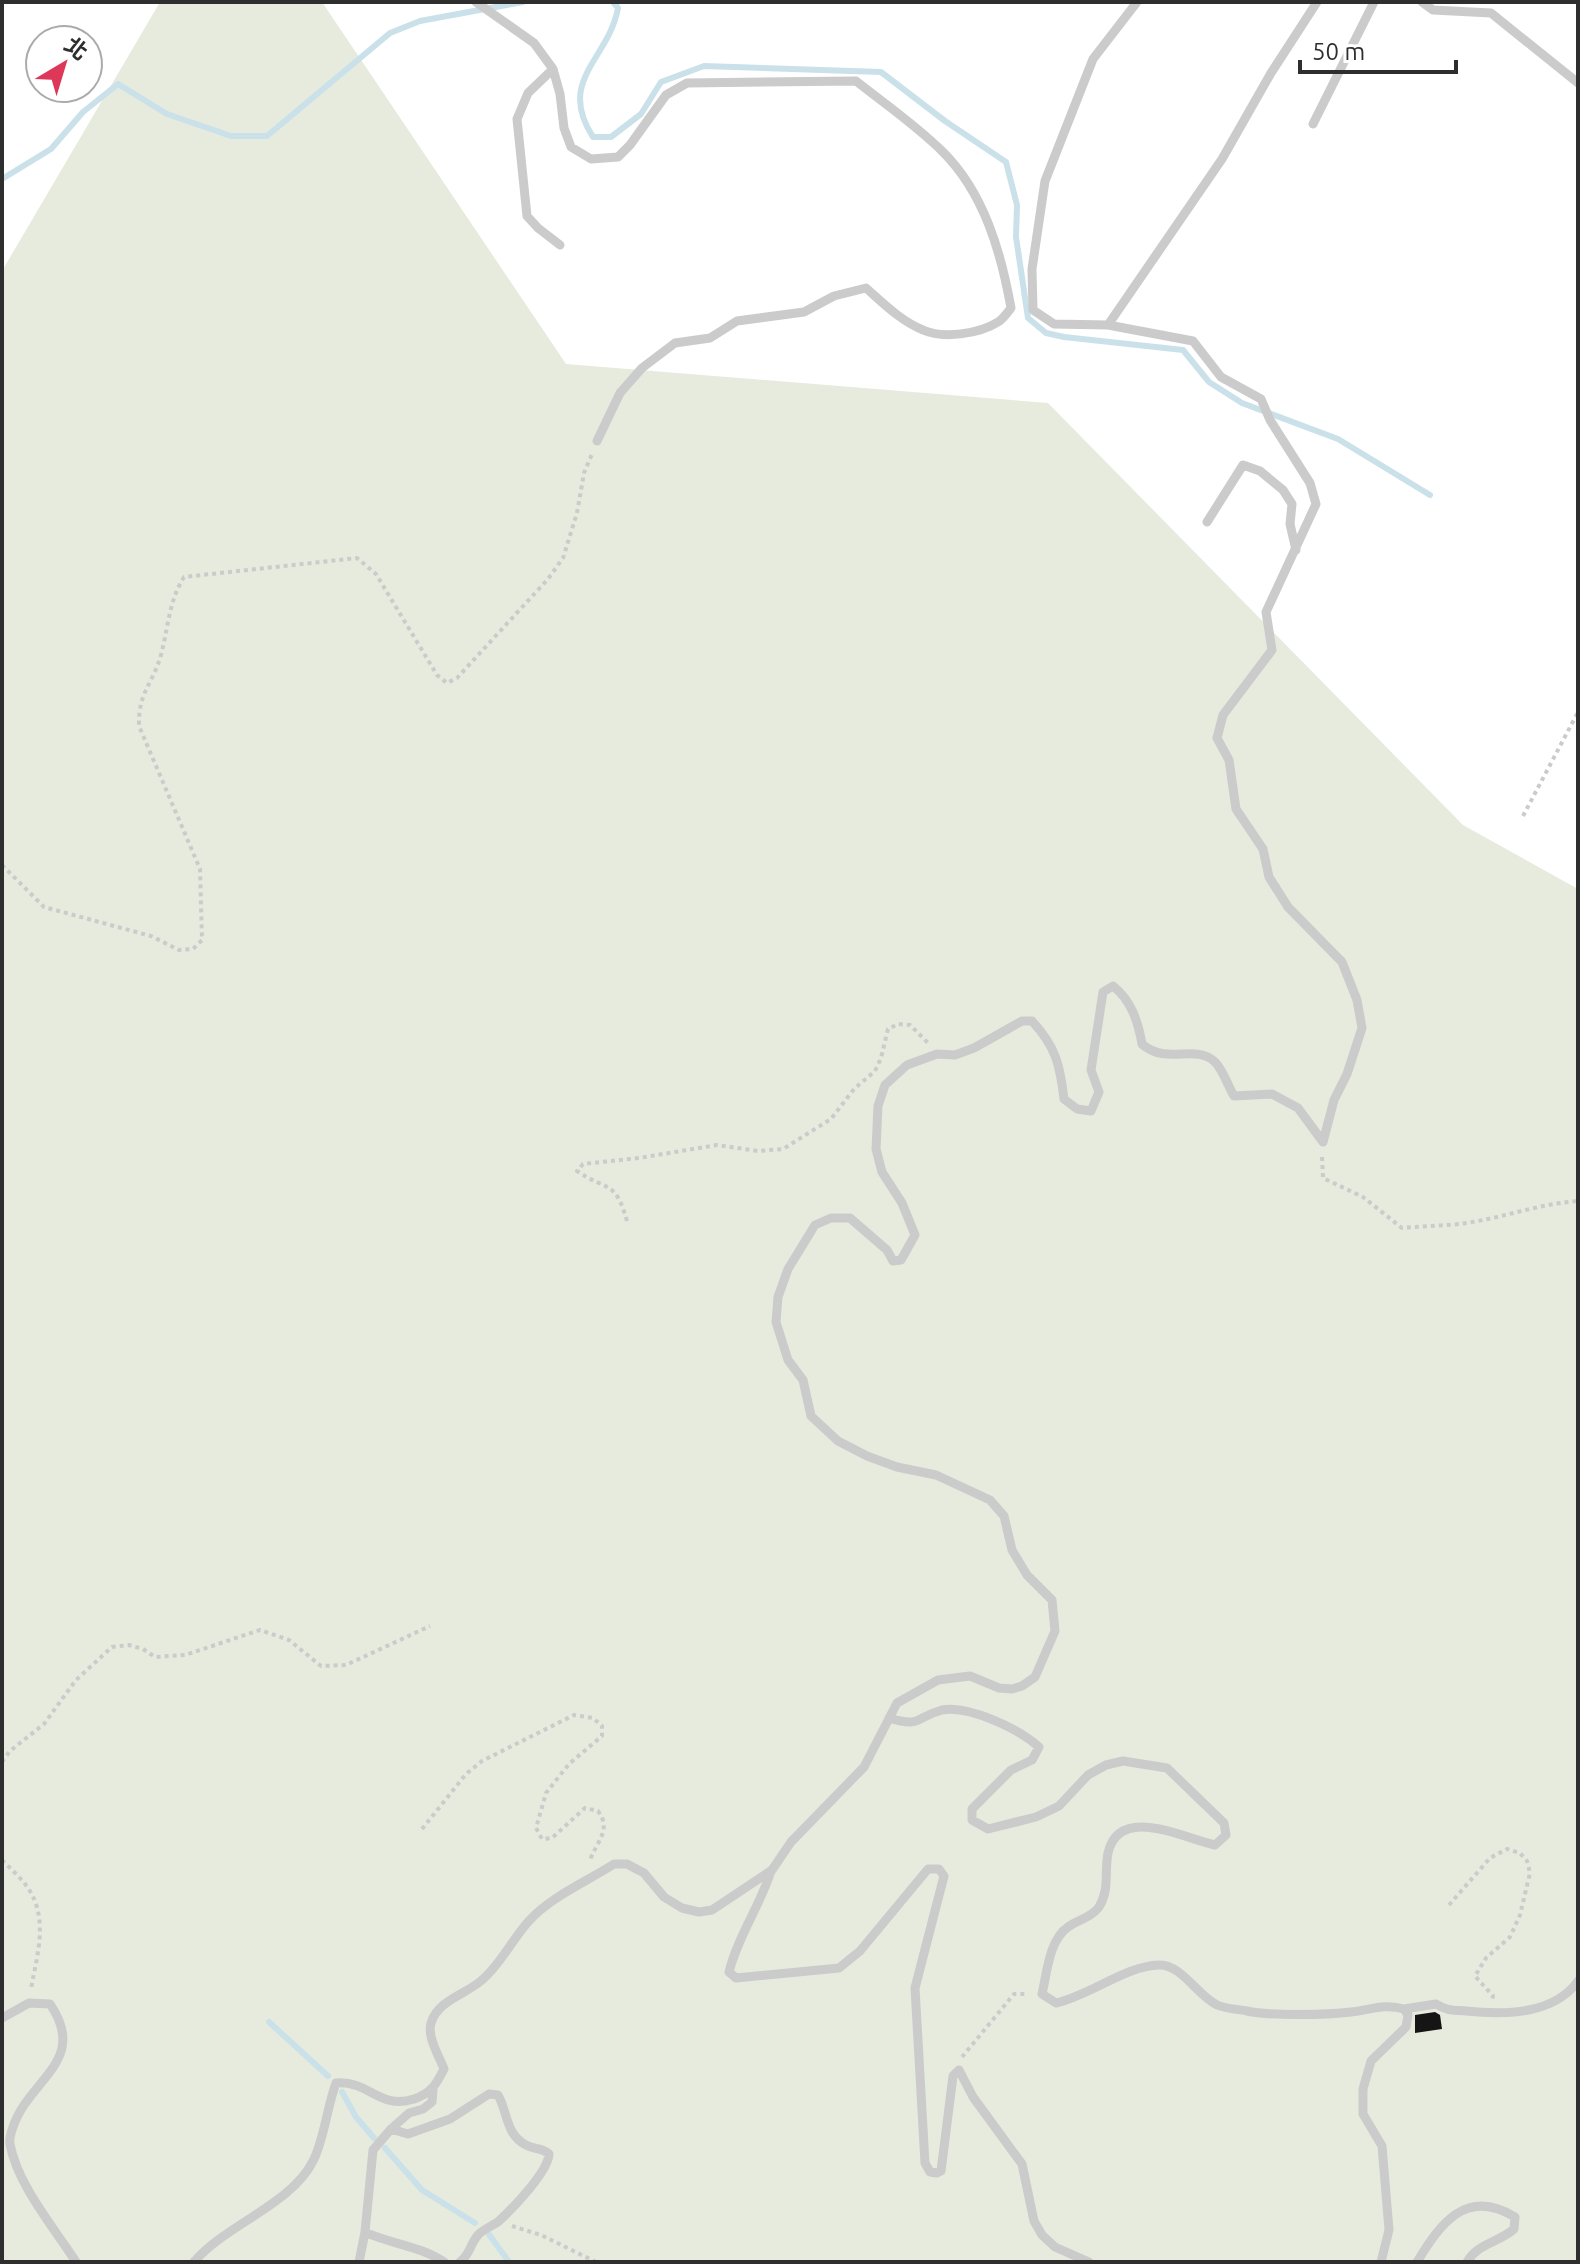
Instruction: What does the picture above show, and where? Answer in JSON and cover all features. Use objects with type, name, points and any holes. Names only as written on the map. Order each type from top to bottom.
[{"type":"lane","points":[[1033,310],[1032,269],[1045,181],[1093,59],[1137,2]]},
{"type":"lane","points":[[1108,325],[1222,159],[1271,73],[1317,2]]},
{"type":"lane","points":[[1313,124],[1374,2]]},
{"type":"lane","points":[[1422,2],[1433,10],[1491,13],[1578,83]]},
{"type":"lane","points":[[477,3],[534,43],[553,69],[564,128],[571,147],[591,159],[618,157],[666,95],[687,83],[856,81],[943,151],[966,181],[985,216],[1003,263],[1011,308]]},
{"type":"lane","points":[[553,69],[528,93],[517,119],[527,216],[560,245]]},
{"type":"lane","points":[[597,441],[620,393],[642,368],[675,343],[710,338],[737,321],[804,312],[834,296],[866,288],[897,316],[926,332],[957,334],[982,330],[999,322],[1011,308]]},
{"type":"lane","points":[[1011,308],[1033,310],[1054,324],[1108,325],[1193,341],[1221,377],[1261,399],[1270,420],[1310,483],[1316,504],[1266,612],[1272,650],[1223,715],[1217,738],[1229,760],[1236,809],[1263,849],[1269,877],[1288,907],[1342,962],[1357,1000],[1362,1028],[1347,1074],[1334,1100],[1323,1142]]},
{"type":"lane","points":[[1207,522],[1243,465],[1260,471],[1283,490],[1292,504],[1290,524],[1296,550]]},
{"type":"lane","points":[[1089,2262],[1055,2247],[1042,2235],[1034,2221],[1022,2164],[973,2097],[959,2070],[953,2076],[941,2171],[930,2172],[925,2163],[915,1988],[944,1876],[939,1869],[928,1869],[860,1951],[839,1968],[736,1978],[729,1972],[733,1954],[764,1895],[772,1870],[791,1842],[864,1767],[897,1703],[938,1680],[970,1676],[999,1688],[1022,1686],[1035,1677],[1055,1631],[1052,1600],[1027,1575],[1012,1550],[1004,1516],[990,1500],[936,1475],[897,1467],[867,1456],[838,1441],[811,1416],[803,1380],[788,1360],[776,1322],[778,1297],[788,1269],[815,1225],[831,1218],[850,1218],[887,1250],[893,1261],[901,1260],[915,1235],[902,1203],[882,1172],[876,1149],[878,1106],[885,1085],[907,1065],[937,1054],[955,1055],[1022,1021],[1032,1021],[1049,1039],[1060,1066],[1064,1099],[1077,1109],[1091,1111],[1099,1092],[1091,1070],[1103,992],[1113,986],[1125,995],[1139,1027],[1142,1044],[1152,1053],[1203,1054],[1216,1063],[1234,1096],[1272,1094],[1298,1108],[1323,1142]]},
{"type":"lane","points":[[889,1718],[910,1724],[941,1711],[963,1708],[1027,1736],[1039,1747],[1032,1760],[1011,1770],[972,1809],[972,1820],[988,1829],[1036,1817],[1059,1806],[1088,1775],[1106,1765],[1123,1761],[1167,1768],[1224,1823],[1226,1835],[1215,1845],[1143,1825],[1127,1827],[1115,1836],[1108,1853],[1107,1893],[1096,1911],[1065,1929],[1053,1947],[1042,1994],[1056,2003],[1078,1998],[1140,1968],[1162,1964],[1181,1973],[1197,1992],[1219,2006],[1253,2012],[1349,2013],[1391,2005],[1404,2009],[1436,2004],[1445,2010],[1489,2014],[1529,2010],[1568,1995],[1578,1981]]},
{"type":"lane","points":[[359,2262],[373,2150],[409,2113],[423,2109],[432,2102],[433,2090],[444,2069],[430,2033],[431,2022],[441,2005],[485,1978],[528,1921],[544,1907],[614,1864],[627,1864],[644,1873],[664,1897],[682,1908],[699,1912],[712,1910],[772,1870]]},
{"type":"lane","points":[[2,2018],[29,2003],[50,2004],[62,2022],[62,2053],[16,2118],[9,2141],[20,2176],[76,2262]]},
{"type":"lane","points":[[1381,2262],[1389,2230],[1382,2146],[1363,2114],[1363,2089],[1371,2061],[1406,2027],[1408,2015],[1404,2009]]},
{"type":"lane","points":[[194,2262],[239,2225],[288,2192],[313,2162],[336,2083],[352,2082],[395,2103],[433,2090]]},
{"type":"lane","points":[[391,2129],[408,2134],[450,2119],[489,2094],[498,2095],[511,2131],[526,2145],[542,2148],[549,2154],[550,2159],[537,2179],[498,2222],[478,2234],[466,2258],[460,2262]]},
{"type":"lane","points":[[1417,2262],[1435,2232],[1453,2214],[1482,2206],[1502,2210],[1515,2217],[1514,2229],[1505,2237],[1482,2245],[1467,2262]]},
{"type":"lane","points":[[365,2232],[381,2240],[433,2255],[444,2262]]},
{"type":"path","points":[[2,865],[44,907],[151,936],[179,950],[193,949],[202,940],[200,869],[139,726],[139,706],[160,658],[174,593],[184,577],[357,558],[376,574],[437,675],[447,683],[467,667],[548,579],[563,558],[577,513],[584,473],[597,441]]},
{"type":"path","points":[[1523,816],[1578,712]]},
{"type":"path","points":[[627,1221],[622,1202],[614,1189],[577,1171],[583,1164],[717,1145],[758,1151],[783,1149],[831,1119],[854,1089],[875,1071],[888,1029],[898,1024],[910,1025],[937,1054]]},
{"type":"path","points":[[1323,1142],[1323,1178],[1363,1197],[1402,1228],[1460,1224],[1547,1204],[1578,1201]]},
{"type":"path","points":[[2,1762],[10,1751],[44,1724],[76,1680],[112,1647],[129,1645],[155,1657],[185,1655],[260,1630],[289,1640],[321,1666],[346,1665],[430,1626]]},
{"type":"path","points":[[422,1829],[466,1774],[482,1761],[574,1715],[593,1718],[602,1726],[602,1736],[569,1764],[546,1793],[536,1828],[542,1839],[552,1838],[585,1808],[598,1811],[603,1818],[605,1833],[592,1855],[581,1885]]},
{"type":"path","points":[[1449,1905],[1490,1858],[1507,1849],[1520,1853],[1527,1861],[1530,1873],[1520,1915],[1510,1937],[1486,1958],[1475,1976],[1493,1996],[1489,2014]]},
{"type":"path","points":[[2,1860],[29,1888],[41,1914],[29,2003]]},
{"type":"path","points":[[959,2070],[961,2057],[1014,1994],[1042,1994]]},
{"type":"path","points":[[498,2222],[541,2235],[596,2262]]},
{"type":"shaded area","points":[[160,2],[322,2],[566,364],[1048,403],[1463,825],[1578,889],[1578,2262],[2,2262],[2,271],[100,104],[104,104],[104,97]]},
{"type":"building","points":[[1435,2012],[1440,2015],[1442,2029],[1415,2033],[1415,2015]]},
{"type":"waterway","points":[[2,179],[51,149],[83,112],[118,84],[167,114],[231,136],[267,136],[390,33],[420,21],[523,2]]},
{"type":"waterway","points":[[613,2],[618,8],[613,26],[582,85],[580,100],[583,117],[593,137],[611,137],[641,114],[661,82],[704,66],[881,72],[1006,162],[1017,205],[1016,237],[1028,318],[1046,333],[1183,350],[1209,382],[1242,403],[1338,439],[1430,495]]},
{"type":"waterway","points":[[269,2022],[328,2076]]},
{"type":"waterway","points":[[342,2092],[356,2117],[374,2138]]},
{"type":"waterway","points":[[385,2148],[422,2190],[475,2223]]},
{"type":"waterway","points":[[488,2233],[509,2262]]}]
